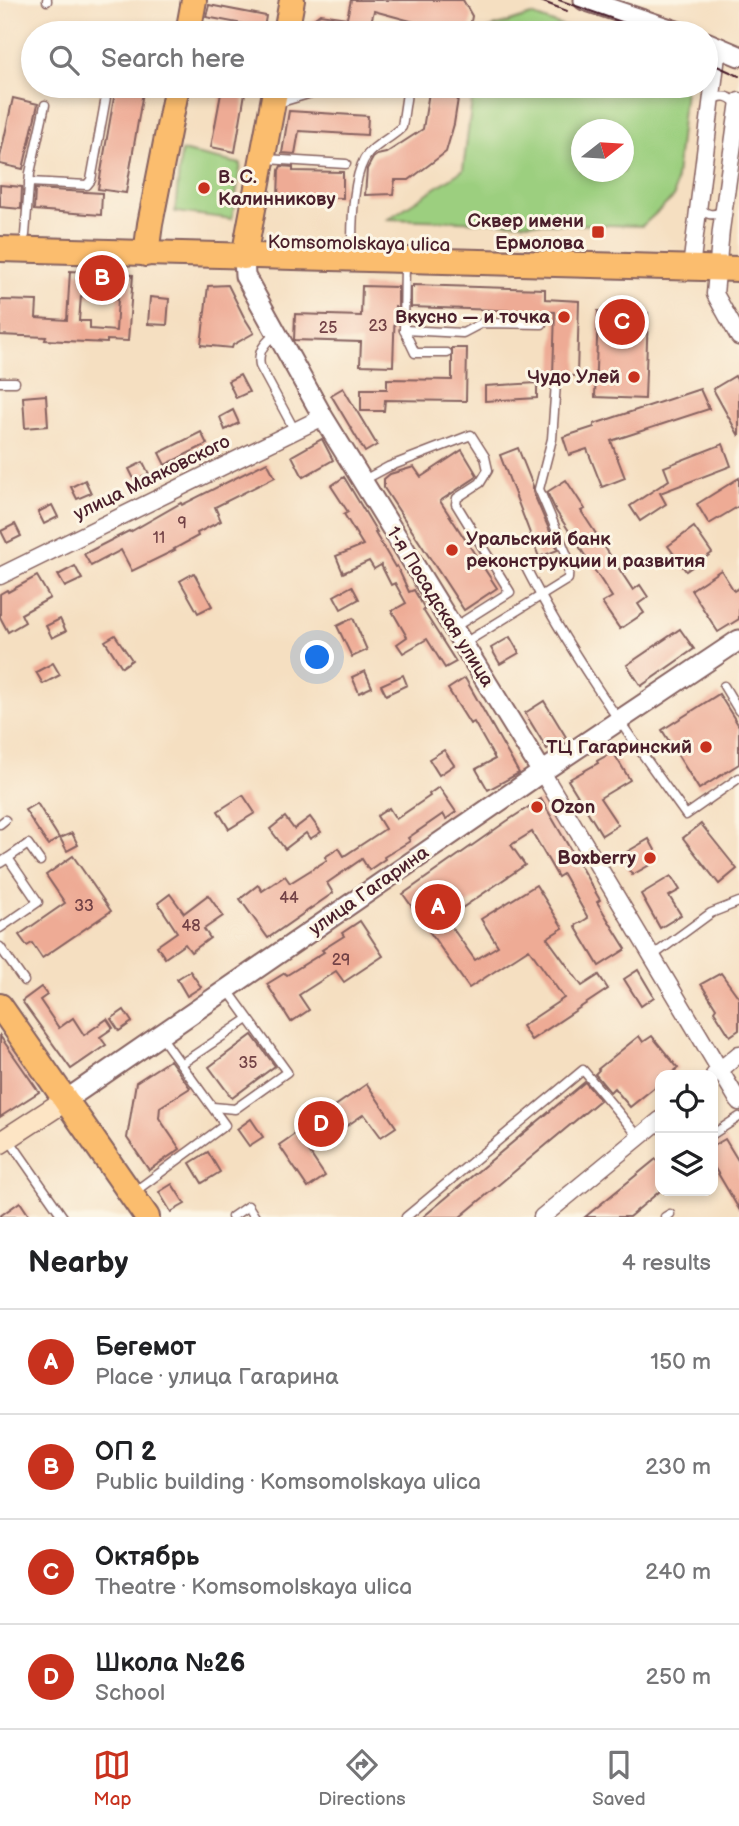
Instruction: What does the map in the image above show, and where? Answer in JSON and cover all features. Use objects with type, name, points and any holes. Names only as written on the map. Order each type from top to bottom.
[{"type":"main road","points":[[190,21],[194,0]]},
{"type":"main road","points":[[288,21],[292,0]]},
{"type":"main road","points":[[148,246],[175,98]]},
{"type":"main road","name":"1-я Посадская улица","points":[[246,249],[273,98]]},
{"type":"main road","name":"Komsomolskaya ulica","points":[[0,234],[148,246]]},
{"type":"main road","name":"Komsomolskaya ulica","points":[[246,249],[352,244],[728,260]]},
{"type":"main road","name":"Komsomolskaya ulica","points":[[0,250],[148,246],[246,249],[405,261],[692,259]]},
{"type":"main road","points":[[0,1006],[147,1217]]},
{"type":"main road","name":"улица Гагарина","points":[[4,1141],[65,1100]]},
{"type":"street","points":[[584,0],[646,21]]},
{"type":"street","points":[[718,47],[739,56]]},
{"type":"street","points":[[692,259],[711,98]]},
{"type":"street","points":[[739,100],[724,209],[728,260],[715,294],[739,337]]},
{"type":"street","name":"1-я Посадская улица","points":[[246,249],[245,276],[323,417],[542,772],[714,1070]]},
{"type":"street","name":"улица Маяковского","points":[[0,576],[323,417]]},
{"type":"street","name":"улица Гагарина","points":[[65,1100],[739,640]]},
{"type":"street","points":[[718,1071],[739,1054]]},
{"type":"street","name":"1-я Посадская улица","points":[[718,1076],[739,1102]]},
{"type":"street","points":[[542,1217],[655,1123]]},
{"type":"lane","points":[[718,97],[733,99],[738,106]]},
{"type":"lane","points":[[30,182],[87,185],[94,167],[106,98]]},
{"type":"lane","points":[[352,244],[355,193],[360,166],[368,153],[402,127],[406,98]]},
{"type":"lane","points":[[711,102],[717,98]]},
{"type":"lane","points":[[25,235],[30,182],[46,105]]},
{"type":"lane","points":[[263,158],[346,164]]},
{"type":"lane","points":[[698,206],[711,215],[724,209]]},
{"type":"lane","points":[[405,261],[404,330],[415,353],[447,353]]},
{"type":"lane","points":[[404,330],[463,333],[482,323],[542,324]]},
{"type":"lane","points":[[276,333],[267,341],[258,358],[295,431]]},
{"type":"lane","points":[[0,382],[15,382]]},
{"type":"lane","points":[[458,636],[541,597],[568,579],[569,560],[539,489],[552,439],[556,383]]},
{"type":"lane","points":[[362,481],[388,467],[471,435],[485,457],[488,470],[480,483],[457,498],[456,504],[510,592],[458,636]]},
{"type":"lane","points":[[524,564],[541,597],[619,721],[686,815],[739,778]]},
{"type":"lane","points":[[724,686],[739,711]]},
{"type":"lane","points":[[0,928],[38,902],[4,861],[28,844],[40,861]]},
{"type":"lane","points":[[651,957],[711,913],[739,902]]},
{"type":"lane","points":[[0,947],[24,981]]},
{"type":"lane","points":[[212,1107],[235,1109],[287,1072],[228,989]]},
{"type":"lane","points":[[181,1064],[248,1019]]},
{"type":"lane","points":[[131,1194],[225,1125],[160,1035]]},
{"type":"lane","points":[[407,1217],[583,1070],[639,1137]]},
{"type":"lane","points":[[715,1133],[739,1117]]},
{"type":"lane","points":[[4,1141],[63,1217]]},
{"type":"lane","points":[[232,1217],[248,1206],[255,1217]]},
{"type":"green space","points":[[531,15],[548,21],[513,21]]},
{"type":"green space","points":[[472,98],[684,98],[674,197],[642,226],[388,219],[463,170]]},
{"type":"green space","points":[[181,151],[241,164],[232,219],[175,212]]},
{"type":"building","points":[[351,0],[463,0],[472,16],[471,21],[411,21],[374,11],[371,21],[311,21],[320,14],[347,18]]},
{"type":"building","points":[[209,5],[266,16],[265,21],[227,21],[206,17]]},
{"type":"building","points":[[13,98],[38,104],[23,169],[0,164]]},
{"type":"building","points":[[114,98],[142,98],[126,193],[98,189]]},
{"type":"building","points":[[220,98],[244,98],[235,152],[211,147]]},
{"type":"building","points":[[428,98],[458,98],[446,152],[409,180],[395,180],[393,194],[365,195],[367,169],[373,158],[386,153],[423,129]]},
{"type":"building","points":[[289,111],[368,116],[367,135],[299,131],[295,154],[282,153]]},
{"type":"building","points":[[281,166],[293,167],[293,171],[343,172],[343,198],[278,197]]},
{"type":"building","points":[[0,185],[22,187],[21,209],[0,207]]},
{"type":"building","points":[[35,189],[102,193],[101,215],[34,210]]},
{"type":"building","points":[[70,271],[133,275],[128,341],[107,340],[107,343],[0,335],[0,300],[37,301],[36,318],[67,320]],"holes":[[[81,296],[118,298],[116,331],[90,329],[90,321],[79,321]]]},
{"type":"building","points":[[228,285],[254,333],[232,348],[201,345],[208,286]]},
{"type":"building","points":[[413,285],[545,289],[545,299],[579,301],[577,376],[553,375],[555,312],[411,307]]},
{"type":"building","points":[[362,286],[398,287],[393,366],[360,365],[361,342],[294,340],[295,314],[361,316]]},
{"type":"building","points":[[150,297],[169,299],[167,325],[148,324]]},
{"type":"building","points":[[598,311],[648,313],[645,399],[595,397]]},
{"type":"building","points":[[452,348],[467,348],[466,401],[385,400],[384,411],[361,411],[361,389],[387,389],[387,379],[452,380]]},
{"type":"building","points":[[240,375],[249,392],[236,398],[228,381]]},
{"type":"building","points":[[735,376],[739,383],[739,436],[713,389]]},
{"type":"building","points":[[537,383],[537,398],[485,401],[485,386]]},
{"type":"building","points":[[343,388],[377,445],[365,452],[331,395]]},
{"type":"building","points":[[700,389],[709,409],[611,441],[625,478],[602,487],[587,449],[569,455],[563,437]]},
{"type":"building","points":[[46,395],[48,426],[25,428],[23,397]]},
{"type":"building","points":[[233,410],[239,423],[225,430],[220,417]]},
{"type":"building","points":[[201,432],[207,444],[165,465],[159,453]]},
{"type":"building","points":[[322,439],[333,460],[303,477],[292,456]]},
{"type":"building","points":[[723,444],[731,466],[660,493],[666,504],[640,521],[630,506],[669,480],[664,467]]},
{"type":"building","points":[[518,448],[558,550],[539,557],[500,455]]},
{"type":"building","points":[[462,450],[477,475],[440,501],[497,588],[464,610],[384,488],[384,479],[390,474],[414,467],[421,477]]},
{"type":"building","points":[[143,462],[149,474],[135,481],[129,469]]},
{"type":"building","points":[[267,462],[275,477],[215,507],[221,521],[197,533],[198,536],[175,550],[132,571],[121,550],[91,566],[84,554],[181,503],[182,505]]},
{"type":"building","points":[[344,477],[395,567],[397,566],[409,592],[414,590],[425,609],[423,610],[456,662],[445,668],[427,639],[403,653],[397,644],[407,637],[392,611],[406,603],[395,583],[391,585],[381,565],[374,569],[369,561],[343,573],[336,556],[363,545],[344,514],[348,512],[331,486]]},
{"type":"building","points":[[739,478],[739,506],[709,524],[697,504]]},
{"type":"building","points":[[85,480],[91,493],[77,499],[71,487]]},
{"type":"building","points":[[566,480],[585,509],[581,511],[633,590],[640,585],[648,597],[638,604],[644,613],[620,629],[602,603],[612,597],[556,511],[547,492]]},
{"type":"building","points":[[52,505],[58,517],[44,524],[38,512]]},
{"type":"building","points":[[15,524],[21,536],[7,543],[1,531]]},
{"type":"building","points":[[694,527],[712,553],[686,571],[668,546]]},
{"type":"building","points":[[75,566],[82,579],[65,587],[58,575]]},
{"type":"building","points":[[721,570],[734,591],[739,588],[739,619],[718,632],[691,590]]},
{"type":"building","points":[[194,573],[212,606],[198,613],[180,581]]},
{"type":"building","points":[[37,576],[50,598],[21,614],[25,622],[8,632],[0,617],[0,594]]},
{"type":"building","points":[[352,586],[359,599],[341,609],[334,596]]},
{"type":"building","points":[[353,618],[367,650],[352,657],[337,626]]},
{"type":"building","points":[[60,619],[66,631],[52,638],[46,626]]},
{"type":"building","points":[[680,629],[694,649],[641,686],[627,665]]},
{"type":"building","points":[[115,635],[132,660],[122,667],[105,641]]},
{"type":"building","points":[[510,637],[519,653],[500,664],[491,648]]},
{"type":"building","points":[[53,663],[60,675],[43,684],[36,672]]},
{"type":"building","points":[[365,671],[372,687],[359,693],[352,677]]},
{"type":"building","points":[[403,675],[407,685],[386,695],[381,685]]},
{"type":"building","points":[[465,678],[519,773],[488,790],[476,769],[495,759],[474,722],[470,724],[448,689]]},
{"type":"building","name":"ТЦ Гагаринский","points":[[719,694],[739,726],[739,764],[699,789],[662,730]]},
{"type":"building","points":[[544,701],[566,737],[547,749],[525,713]]},
{"type":"building","points":[[444,750],[454,765],[439,775],[429,759]]},
{"type":"building","points":[[613,752],[630,780],[600,798],[618,825],[602,835],[568,780]]},
{"type":"building","points":[[439,787],[456,812],[446,819],[443,814],[369,870],[362,859],[327,883],[333,893],[268,938],[240,899],[258,885],[262,891],[285,876],[290,883],[327,860],[325,857],[339,848],[344,856],[385,829],[377,816],[389,808],[396,819]]},
{"type":"building","points":[[243,795],[255,813],[229,829],[218,811]]},
{"type":"building","points":[[541,799],[626,949],[599,966],[575,926],[588,918],[563,874],[558,877],[532,832],[511,845],[525,865],[446,919],[475,960],[498,946],[481,919],[536,885],[563,928],[547,938],[582,986],[599,975],[608,989],[531,1040],[522,1026],[564,998],[529,949],[469,988],[403,894]]},
{"type":"building","points":[[37,803],[59,838],[48,845],[25,810]]},
{"type":"building","points":[[285,817],[294,829],[310,817],[321,832],[310,839],[306,833],[285,849],[270,829]]},
{"type":"building","points":[[701,824],[737,869],[719,884],[683,838]]},
{"type":"building","points":[[72,833],[78,845],[67,851],[60,838]]},
{"type":"building","points":[[649,839],[660,859],[632,875],[620,856]]},
{"type":"building","points":[[73,856],[111,911],[42,958],[32,943],[27,946],[19,935],[65,903],[46,875]]},
{"type":"building","points":[[671,876],[680,890],[669,896],[681,915],[660,928],[641,894]]},
{"type":"building","points":[[170,894],[184,913],[208,895],[223,916],[204,929],[210,938],[191,952],[185,944],[165,958],[157,946],[177,932],[158,903]]},
{"type":"building","points":[[360,921],[383,956],[344,982],[336,971],[299,995],[309,1010],[291,1022],[267,984],[324,952],[322,950],[344,936],[342,933]]},
{"type":"building","points":[[638,970],[654,997],[641,1006],[624,979]]},
{"type":"building","points":[[190,971],[201,987],[187,996],[177,979]]},
{"type":"building","points":[[721,973],[739,998],[739,1030],[730,1036],[701,984]]},
{"type":"building","points":[[41,987],[47,995],[40,1000],[59,1028],[73,1018],[84,1035],[107,1019],[113,1028],[100,1037],[106,1045],[71,1069],[22,1001]]},
{"type":"building","points":[[124,1010],[132,1022],[119,1031],[111,1019]]},
{"type":"building","points":[[252,1035],[275,1066],[232,1098],[209,1067]]},
{"type":"building","points":[[0,1036],[39,1092],[0,1117]]},
{"type":"building","points":[[639,1036],[643,1042],[652,1036],[678,1068],[655,1070],[655,1087],[630,1107],[614,1088],[610,1092],[595,1074]]},
{"type":"building","points":[[170,1060],[190,1088],[160,1107],[159,1118],[180,1149],[149,1170],[127,1138],[136,1082]]},
{"type":"building","points":[[585,1082],[600,1100],[460,1217],[423,1217]]},
{"type":"building","points":[[367,1084],[396,1127],[381,1137],[364,1114],[309,1152],[325,1176],[308,1188],[279,1145]]},
{"type":"building","points":[[251,1119],[263,1137],[249,1146],[237,1129]]},
{"type":"building","points":[[725,1139],[739,1162],[739,1209],[718,1173],[718,1143]]},
{"type":"building","points":[[208,1152],[220,1172],[202,1183],[190,1163]]},
{"type":"building","points":[[655,1160],[655,1195],[629,1217],[585,1217]]},
{"type":"building","points":[[172,1184],[185,1204],[171,1212],[159,1192]]},
{"type":"building","points":[[20,1202],[30,1217],[0,1217],[0,1216]]},
{"type":"tram line","points":[[538,0],[567,11]]},
{"type":"tram line","points":[[559,0],[619,21]]},
{"type":"tram line","points":[[718,66],[739,76]]},
{"type":"place","name":"В. С. Калинникову","points":[[204,188]]},
{"type":"place","name":"Сквер имени Ермолова","points":[[598,232]]},
{"type":"place","name":"ОП 2","points":[[102,278]]},
{"type":"place","name":"Вкусно — и точка","points":[[564,317]]},
{"type":"place","name":"Октябрь","points":[[622,322]]},
{"type":"place","name":"Чудо Улей","points":[[634,377]]},
{"type":"place","name":"Уральский банк реконструкции и развития","points":[[452,550]]},
{"type":"place","name":"ТЦ Гагаринский","points":[[706,747]]},
{"type":"place","name":"Ozon","points":[[537,807]]},
{"type":"place","name":"Boxberry","points":[[650,858]]},
{"type":"place","name":"Бегемот","points":[[438,907]]},
{"type":"place","name":"Школа №26","points":[[321,1124]]}]
